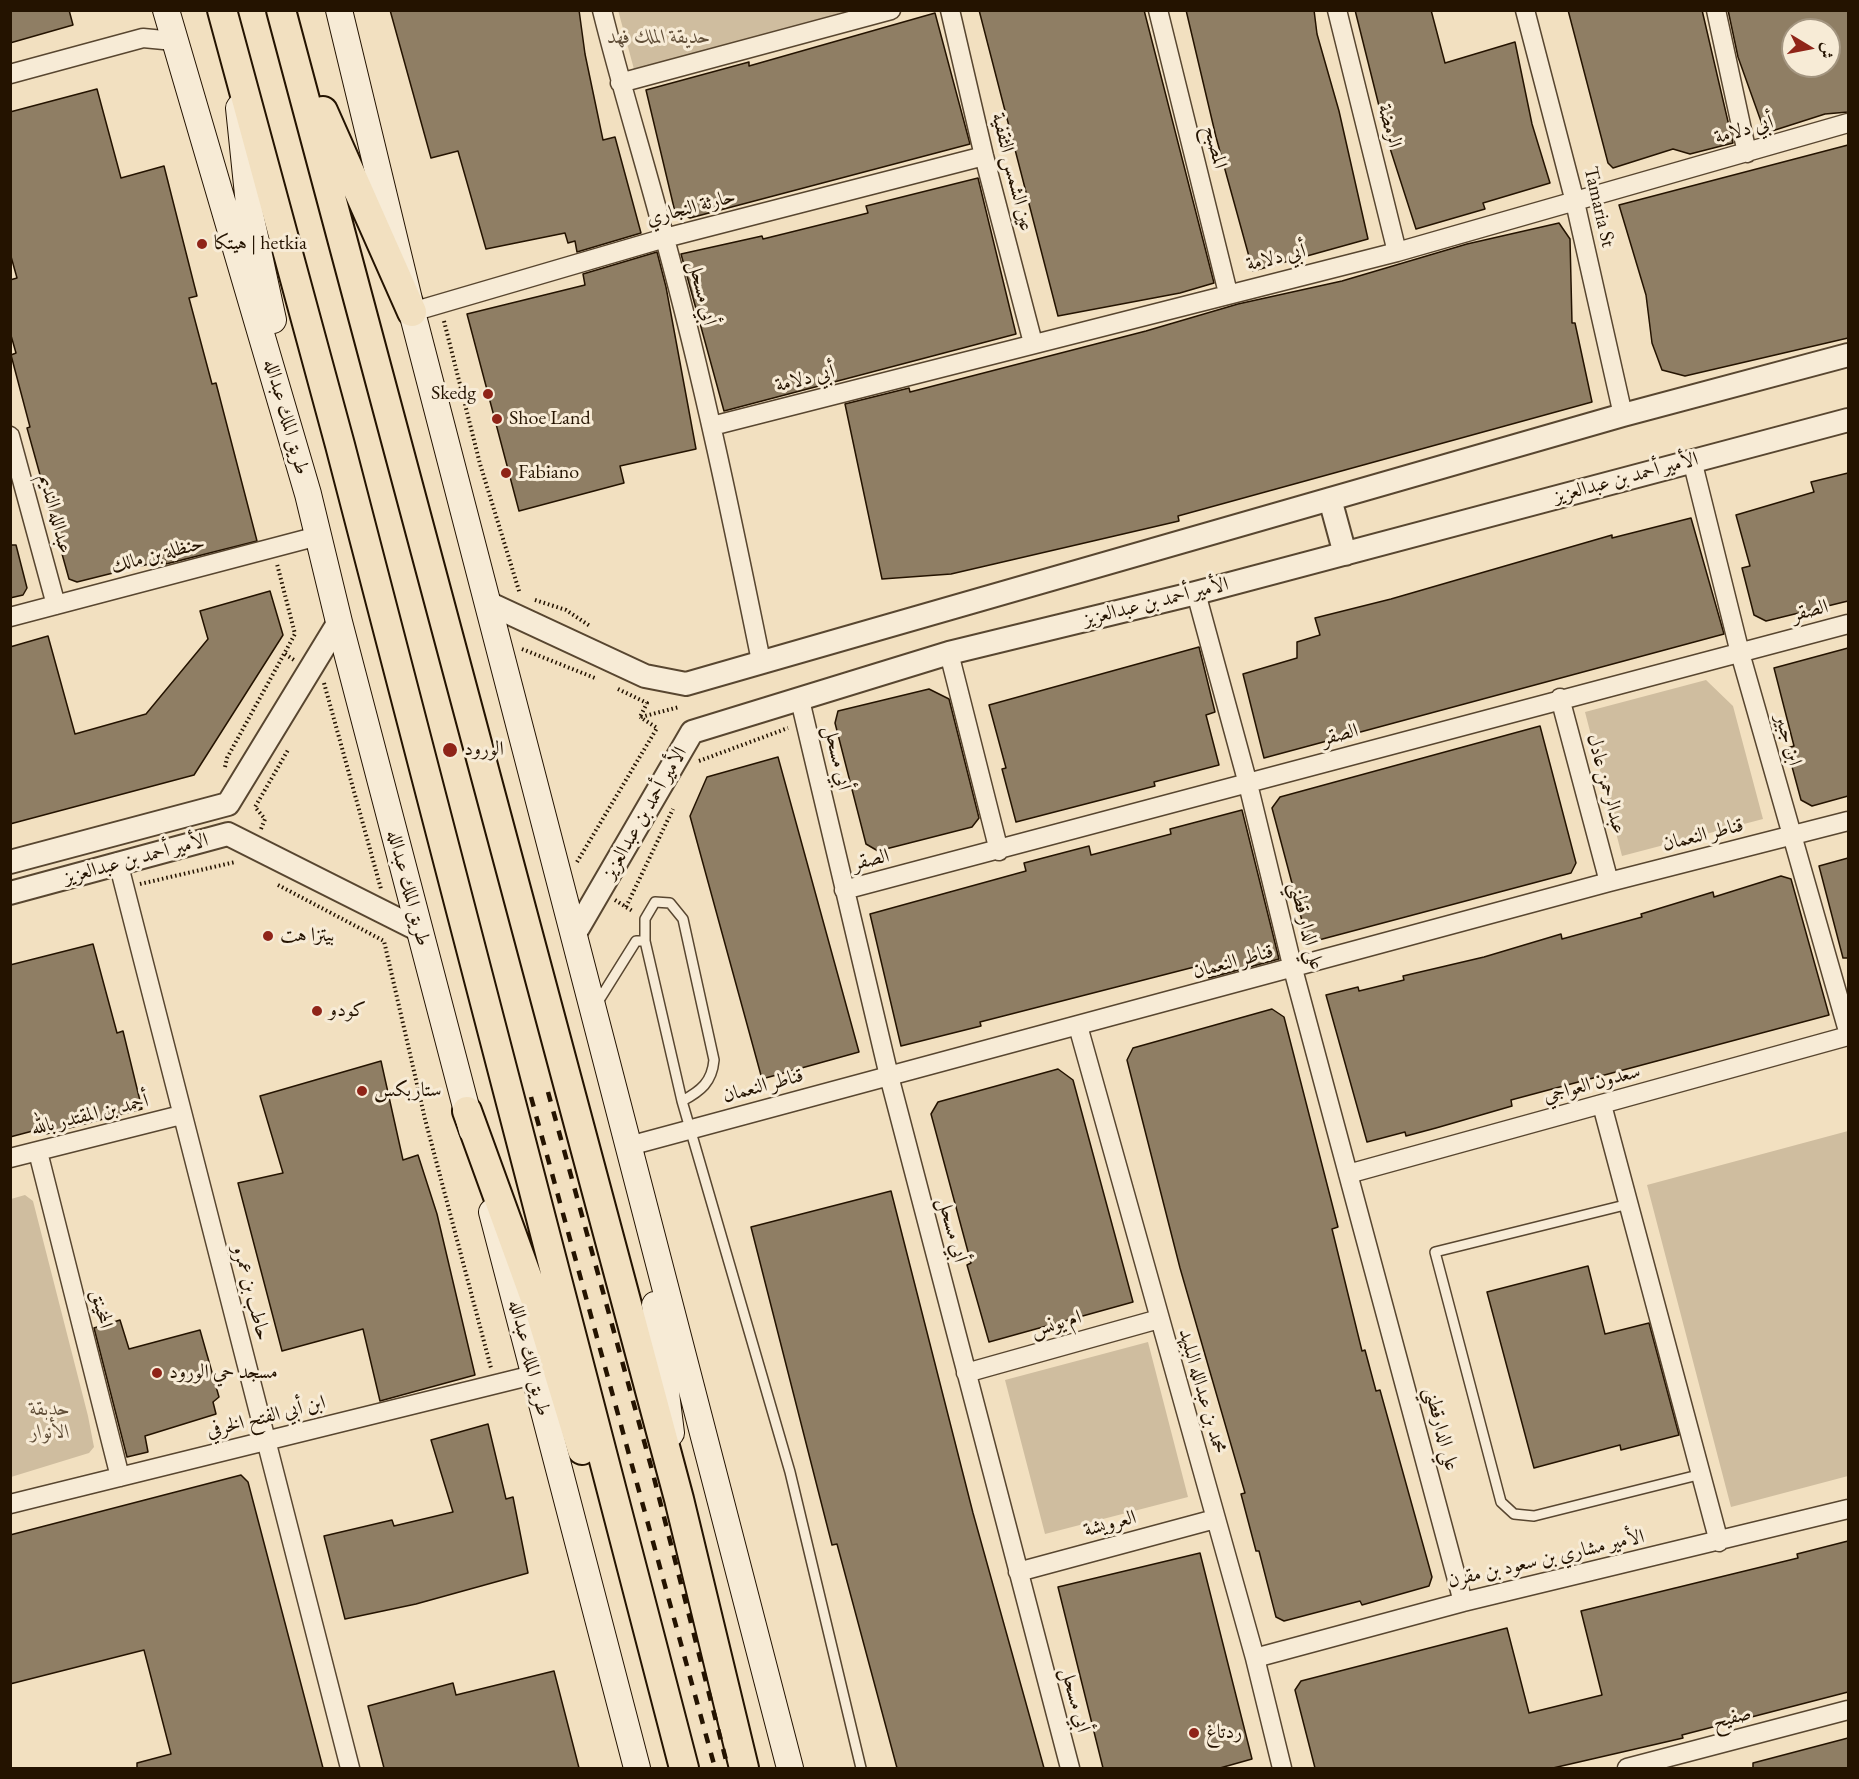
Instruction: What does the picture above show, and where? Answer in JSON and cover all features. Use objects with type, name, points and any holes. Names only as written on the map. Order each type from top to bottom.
[{"type":"highway","points":[[222,10],[340,445],[684,1768]]},
{"type":"highway","points":[[281,10],[680,1498],[744,1768]]},
{"type":"highway","points":[[286,10],[330,129],[412,312]]},
{"type":"highway","points":[[467,1111],[541,1315],[583,1454],[622,1532]]},
{"type":"main road","name":"طريق الملك عبدالله","points":[[166,10],[308,494],[533,1374],[637,1768]]},
{"type":"main road","points":[[339,10],[412,312],[790,1768]]},
{"type":"main road","points":[[234,54],[250,213],[308,494]]},
{"type":"main road","points":[[642,1202],[680,1498]]},
{"type":"street","name":"أبي مسحل","points":[[602,10],[620,83],[665,238],[712,426],[761,661]]},
{"type":"street","points":[[620,83],[891,10]]},
{"type":"street","name":"عين الشمس الثقفية","points":[[950,10],[984,156],[1033,343]]},
{"type":"street","name":"المصبح","points":[[1158,10],[1227,293]]},
{"type":"street","name":"الرمضة","points":[[1337,10],[1397,252]]},
{"type":"street","name":"Tamaria St","points":[[1525,10],[1575,202],[1623,415]]},
{"type":"street","points":[[1716,10],[1747,153]]},
{"type":"street","points":[[10,74],[143,39],[174,41]]},
{"type":"street","name":"أبي دلامة","points":[[712,426],[1227,293],[1397,252],[1848,123]]},
{"type":"street","name":"حارثة النجاري","points":[[412,312],[665,238],[984,156]]},
{"type":"street","points":[[488,603],[645,676],[686,684],[1623,415],[1848,355]]},
{"type":"street","name":"الأمير أحمد بن عبدالعزيز","points":[[574,935],[692,732],[949,653],[1196,593],[1848,420]]},
{"type":"street","name":"عبدالله النديم","points":[[10,436],[56,604]]},
{"type":"street","name":"ابن جبير","points":[[1692,460],[1740,653],[1848,1031]]},
{"type":"street","points":[[1330,499],[1345,554]]},
{"type":"street","name":"حنظلة بن مالك","points":[[10,617],[318,536]]},
{"type":"street","name":"علي الدار قطني","points":[[1196,593],[1248,784],[1293,969],[1375,1269]]},
{"type":"street","name":"الأمير أحمد بن عبدالعزيز","points":[[10,862],[228,804],[339,622]]},
{"type":"street","name":"الصقر","points":[[844,890],[999,851],[1560,698],[1848,624]]},
{"type":"street","points":[[949,653],[999,851]]},
{"type":"street","name":"عبدالرحمن عادل","points":[[1560,698],[1609,882]]},
{"type":"street","name":"أبي مسحل","points":[[800,700],[889,1076],[1070,1768]]},
{"type":"street","name":"قناطر النعمان","points":[[629,1146],[1293,969],[1609,882],[1848,821]]},
{"type":"street","name":"الأمير أحمد بن عبدالعزيز","points":[[10,893],[228,834],[419,930]]},
{"type":"street","name":"حاطب بن عمرو","points":[[118,862],[350,1768]]},
{"type":"street","name":"محمد بن عبدالله البليهد","points":[[1078,1026],[1256,1658],[1282,1768]]},
{"type":"street","name":"سعدون العواجي","points":[[1348,1174],[1848,1036]]},
{"type":"street","points":[[1602,1105],[1719,1542]]},
{"type":"street","name":"أحمد بن المقتدر بالله","points":[[10,1158],[181,1115]]},
{"type":"street","name":"المخينق","points":[[38,1152],[120,1477]]},
{"type":"street","name":"علي الدارقطني","points":[[1375,1269],[1463,1602]]},
{"type":"street","name":"ام يونس","points":[[966,1373],[1159,1318]]},
{"type":"street","name":"ابن أبي الفتح الخرفي","points":[[10,1504],[533,1374]]},
{"type":"street","name":"الأمير مشاري بن سعود بن مقرن","points":[[1256,1658],[1463,1602],[1848,1509]]},
{"type":"street","name":"العرويشة","points":[[1018,1572],[1215,1519]]},
{"type":"street","name":"صفيح","points":[[1627,1768],[1848,1710]]},
{"type":"lane","points":[[682,1101],[707,1084],[712,1075],[714,1060],[680,913],[670,903],[655,902],[645,919],[645,941],[682,1101],[790,1472],[861,1768]]},
{"type":"lane","points":[[594,1008],[636,941],[645,941]]},
{"type":"lane","points":[[1629,1204],[1435,1252],[1489,1458],[1501,1502],[1514,1514],[1534,1516],[1702,1474]]},
{"type":"path","points":[[440,304],[480,464],[519,594],[566,610],[595,629]]},
{"type":"path","points":[[223,777],[227,758],[295,634],[273,548]]},
{"type":"path","points":[[522,649],[600,680]]},
{"type":"path","points":[[609,684],[646,703],[640,717]]},
{"type":"path","points":[[320,695],[326,685],[383,896],[372,891]]},
{"type":"path","points":[[640,717],[679,706]]},
{"type":"path","points":[[575,866],[657,729],[640,717]]},
{"type":"path","points":[[697,761],[806,722]]},
{"type":"path","points":[[258,837],[265,819],[255,807],[290,746]]},
{"type":"path","points":[[626,907],[676,803]]},
{"type":"path","points":[[125,888],[234,861],[244,867]]},
{"type":"path","points":[[275,883],[384,941],[425,1119],[495,1384]]},
{"type":"path","points":[[610,897],[645,919]]},
{"type":"green space","name":"حديقة الملك فهد","points":[[618,10],[855,11],[635,73]]},
{"type":"green space","points":[[1706,680],[1733,706],[1763,819],[1622,856],[1585,712]]},
{"type":"green space","points":[[1848,1131],[1848,1476],[1731,1507],[1647,1185]]},
{"type":"green space","name":"حديقة الأنوار","points":[[25,1195],[33,1201],[94,1447],[89,1453],[11,1477],[11,1199]]},
{"type":"green space","points":[[1148,1342],[1188,1497],[1045,1534],[1005,1380]]},
{"type":"building","points":[[10,10],[69,10],[73,25],[10,43]]},
{"type":"building","points":[[390,10],[579,10],[585,54],[603,140],[615,137],[641,233],[577,252],[575,241],[568,243],[565,233],[486,249],[458,151],[431,158]]},
{"type":"building","points":[[979,10],[1144,10],[1214,283],[1180,293],[1058,316]]},
{"type":"building","points":[[1186,10],[1314,10],[1317,34],[1339,111],[1368,239],[1253,271],[1216,137]]},
{"type":"building","points":[[1355,10],[1431,10],[1445,63],[1515,42],[1532,124],[1550,183],[1483,203],[1485,209],[1416,229],[1388,142]]},
{"type":"building","points":[[1568,10],[1702,10],[1733,143],[1690,154],[1673,149],[1613,168],[1608,163]]},
{"type":"building","points":[[1728,10],[1848,10],[1848,112],[1825,114],[1772,131],[1763,127],[1738,57]]},
{"type":"building","points":[[935,13],[970,144],[690,218],[675,212],[646,90],[749,62],[749,66]]},
{"type":"building","points":[[97,89],[121,178],[164,166],[197,296],[189,298],[212,384],[216,383],[257,541],[166,564],[165,560],[77,582],[69,579],[27,428],[30,427],[11,355],[16,353],[10,332],[10,280],[17,278],[10,253],[10,112]]},
{"type":"building","points":[[1848,145],[1848,338],[1685,376],[1662,370],[1652,343],[1646,295],[1619,205]]},
{"type":"building","points":[[978,178],[1016,334],[724,411],[681,254],[762,236],[763,239],[868,213],[866,206]]},
{"type":"building","points":[[1559,223],[1570,239],[1572,323],[1575,323],[1592,402],[1178,516],[1179,521],[951,574],[882,579],[845,404],[909,388],[910,392],[1146,331],[1238,304],[1342,281],[1467,244]]},
{"type":"building","points":[[657,252],[666,287],[696,449],[620,466],[624,483],[519,511],[467,314],[585,285],[583,274]]},
{"type":"building","points":[[1848,473],[1848,601],[1766,621],[1754,615],[1742,568],[1750,566],[1736,515],[1814,492],[1811,482]]},
{"type":"building","points":[[1691,518],[1724,634],[1264,758],[1243,674],[1297,658],[1297,642],[1320,635],[1315,618],[1391,599],[1612,535],[1612,538]]},
{"type":"building","points":[[10,545],[16,545],[27,588],[23,595],[10,598]]},
{"type":"building","points":[[270,591],[283,635],[194,775],[10,824],[10,647],[48,636],[75,734],[146,714],[208,639],[200,611]]},
{"type":"building","points":[[1199,647],[1215,712],[1206,715],[1219,765],[1154,782],[1155,786],[1016,822],[1002,769],[1006,768],[989,705]]},
{"type":"building","points":[[1848,648],[1848,796],[1812,806],[1801,800],[1787,748],[1794,746],[1774,668]]},
{"type":"building","points":[[929,689],[949,699],[979,818],[972,827],[878,851],[866,844],[835,723],[838,711]]},
{"type":"building","points":[[1540,726],[1576,863],[1571,873],[1315,941],[1306,936],[1272,808],[1280,797]]},
{"type":"building","points":[[778,757],[859,1052],[762,1079],[690,816],[707,777]]},
{"type":"building","points":[[1242,810],[1279,959],[1209,978],[1206,964],[980,1022],[981,1026],[901,1046],[870,914],[1026,871],[1024,863],[1089,846],[1091,855],[1171,834],[1170,829]]},
{"type":"building","points":[[1848,858],[1848,958],[1843,958],[1819,866]]},
{"type":"building","points":[[1781,876],[1791,879],[1829,1015],[1511,1100],[1512,1106],[1436,1128],[1406,1136],[1405,1132],[1367,1142],[1326,995],[1358,987],[1359,991],[1404,980],[1403,976],[1484,957],[1561,934],[1562,939],[1642,917],[1641,914],[1713,892],[1714,897]]},
{"type":"building","points":[[93,944],[117,1033],[123,1031],[142,1109],[46,1134],[44,1128],[10,1137],[10,965]]},
{"type":"building","points":[[1272,1009],[1284,1017],[1338,1227],[1332,1229],[1362,1351],[1365,1350],[1376,1391],[1380,1390],[1432,1577],[1429,1586],[1362,1605],[1360,1601],[1284,1621],[1276,1617],[1259,1551],[1256,1551],[1241,1494],[1245,1493],[1180,1268],[1127,1060],[1133,1048]]},
{"type":"building","points":[[381,1061],[403,1160],[418,1155],[437,1214],[475,1375],[380,1401],[363,1329],[282,1351],[238,1183],[283,1173],[260,1096]]},
{"type":"building","points":[[1058,1069],[1073,1080],[1133,1302],[989,1342],[967,1265],[971,1263],[931,1114],[938,1102]]},
{"type":"building","points":[[891,1191],[973,1513],[1044,1768],[897,1768],[837,1544],[832,1545],[751,1227]]},
{"type":"building","points":[[1588,1266],[1605,1334],[1649,1323],[1679,1435],[1621,1450],[1620,1445],[1534,1468],[1487,1292]]},
{"type":"building","name":"مسجد حي الورود","points":[[120,1320],[129,1349],[200,1330],[219,1397],[213,1402],[216,1414],[145,1436],[148,1452],[127,1457],[94,1328]]},
{"type":"building","points":[[488,1424],[506,1499],[513,1497],[528,1573],[416,1604],[345,1619],[324,1536],[392,1520],[394,1526],[453,1512],[431,1440]]},
{"type":"building","points":[[241,1475],[248,1482],[323,1768],[137,1768],[137,1763],[171,1754],[144,1650],[10,1684],[10,1535]]},
{"type":"building","points":[[1848,1541],[1848,1692],[1682,1735],[1683,1738],[1553,1768],[1315,1768],[1295,1690],[1301,1681],[1507,1628],[1529,1713],[1602,1695],[1581,1611],[1798,1558],[1797,1554]]},
{"type":"building","points":[[1200,1553],[1252,1759],[1220,1768],[1103,1768],[1058,1587]]},
{"type":"building","points":[[554,1671],[579,1768],[384,1768],[368,1706],[453,1683],[456,1695]]},
{"type":"building","points":[[1848,1738],[1848,1768],[1753,1768],[1753,1763]]},
{"type":"railway","points":[[548,1092],[652,1470],[728,1768]]},
{"type":"railway","points":[[531,1097],[715,1768]]},
{"type":"place","name":"هيتكا | hetkia","points":[[202,244]]},
{"type":"place","name":"Skedg","points":[[488,394]]},
{"type":"place","name":"Shoe Land","points":[[497,419]]},
{"type":"place","name":"Fabiano","points":[[506,473]]},
{"type":"place","name":"الورود","points":[[450,750]]},
{"type":"place","name":"بيتزا هت","points":[[268,936]]},
{"type":"place","name":"كودو","points":[[317,1011]]},
{"type":"place","name":"ستاربكس","points":[[362,1091]]},
{"type":"place","name":"مسجد حي الورود","points":[[157,1373]]},
{"type":"place","name":"ردتاغ","points":[[1194,1733]]}]
